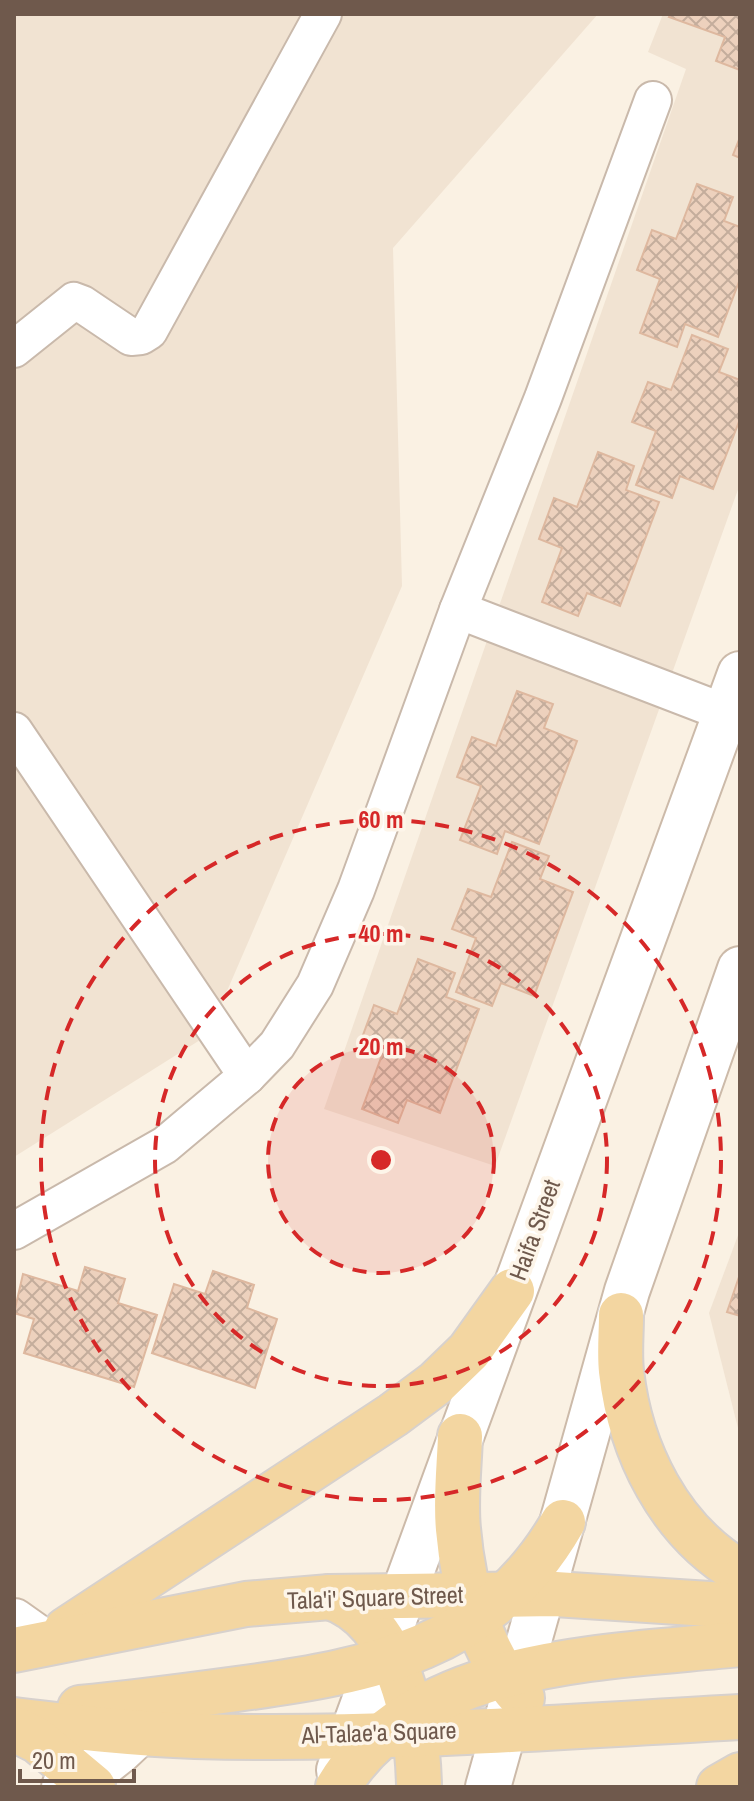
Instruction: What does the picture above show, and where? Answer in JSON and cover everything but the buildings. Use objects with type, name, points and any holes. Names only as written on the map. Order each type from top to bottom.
[{"type":"main road","name":"Haifa Street","points":[[336,1787],[390,1730],[384,1655],[402,1595],[733,693]]},
{"type":"main road","points":[[14,1717],[153,1715],[349,1672],[384,1655],[409,1654],[458,1630],[499,1600],[563,1522],[621,1315],[740,969]]},
{"type":"main road","points":[[24,1638],[393,1415],[469,1351],[512,1291]]},
{"type":"main road","points":[[621,1315],[621,1370],[634,1441],[667,1506],[717,1558],[740,1572]]},
{"type":"main road","points":[[460,1436],[457,1527],[499,1600],[512,1692],[488,1787]]},
{"type":"main road","name":"Tala'i' Square Street","points":[[24,1638],[246,1604],[330,1597],[402,1595],[740,1606]]},
{"type":"main road","points":[[330,1597],[340,1600],[366,1619],[408,1699],[390,1730],[418,1758],[419,1787]]},
{"type":"main road","points":[[499,1600],[484,1638],[512,1692],[563,1727],[740,1717]]},
{"type":"main road","points":[[512,1692],[576,1661],[740,1644]]},
{"type":"main road","name":"Al-Talae'a Square","points":[[153,1715],[199,1736],[390,1730],[512,1692]]},
{"type":"main road","points":[[14,1729],[38,1741],[79,1784],[123,1750],[153,1715]]},
{"type":"main road","points":[[719,1787],[740,1775]]},
{"type":"street","points":[[14,349],[74,301],[131,337],[149,331],[323,14]]},
{"type":"street","points":[[14,1231],[165,1145],[247,1076],[277,1045],[315,985],[356,890],[458,610],[543,398],[653,100]]},
{"type":"street","points":[[458,610],[733,693]]},
{"type":"street","points":[[14,731],[247,1076]]},
{"type":"shaded area","points":[[14,14],[598,14],[393,248],[402,586],[208,1035],[14,1157]]},
{"type":"shaded area","points":[[663,14],[740,14],[740,484],[495,1166],[324,1109],[686,69],[648,52]]},
{"type":"shaded area","points":[[740,1230],[740,1436],[709,1313]]}]
